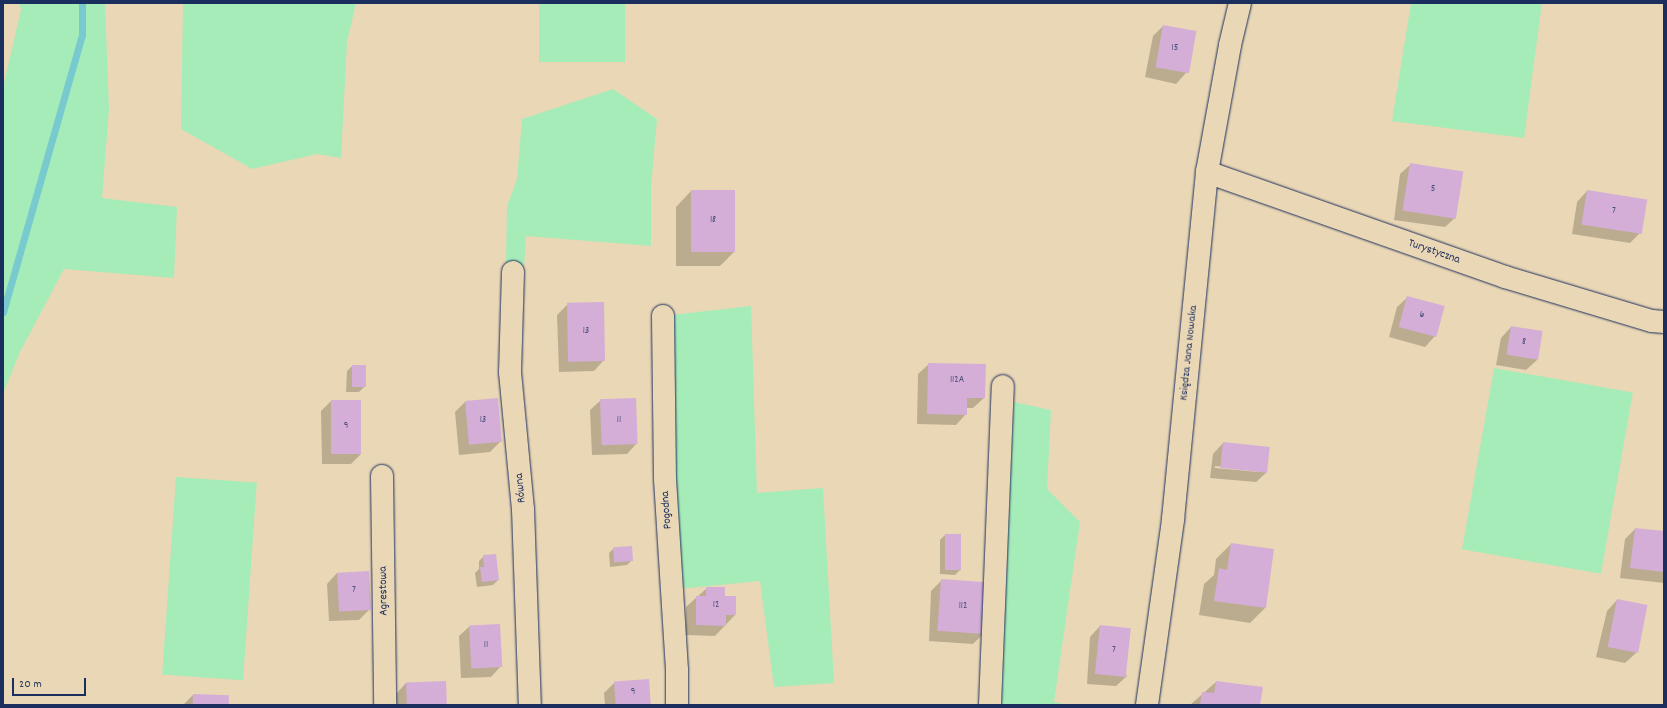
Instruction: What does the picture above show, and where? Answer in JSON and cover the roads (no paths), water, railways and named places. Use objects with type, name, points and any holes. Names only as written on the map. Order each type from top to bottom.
[{"type":"street","name":"Księdza Jana Nowaka","points":[[1147,705],[1173,519],[1207,172],[1230,45],[1240,3]]},
{"type":"street","name":"Turystyczna","points":[[1207,172],[1505,276],[1652,321],[1664,322]]},
{"type":"street","name":"Równa","points":[[513,272],[510,372],[523,509],[530,705]]},
{"type":"street","name":"Pogodna","points":[[663,316],[665,479],[678,670],[677,705]]},
{"type":"street","points":[[990,705],[1003,386]]},
{"type":"street","name":"Agrestowa","points":[[382,476],[385,705]]},
{"type":"waterway","points":[[3,312],[82,35],[82,3]]}]
